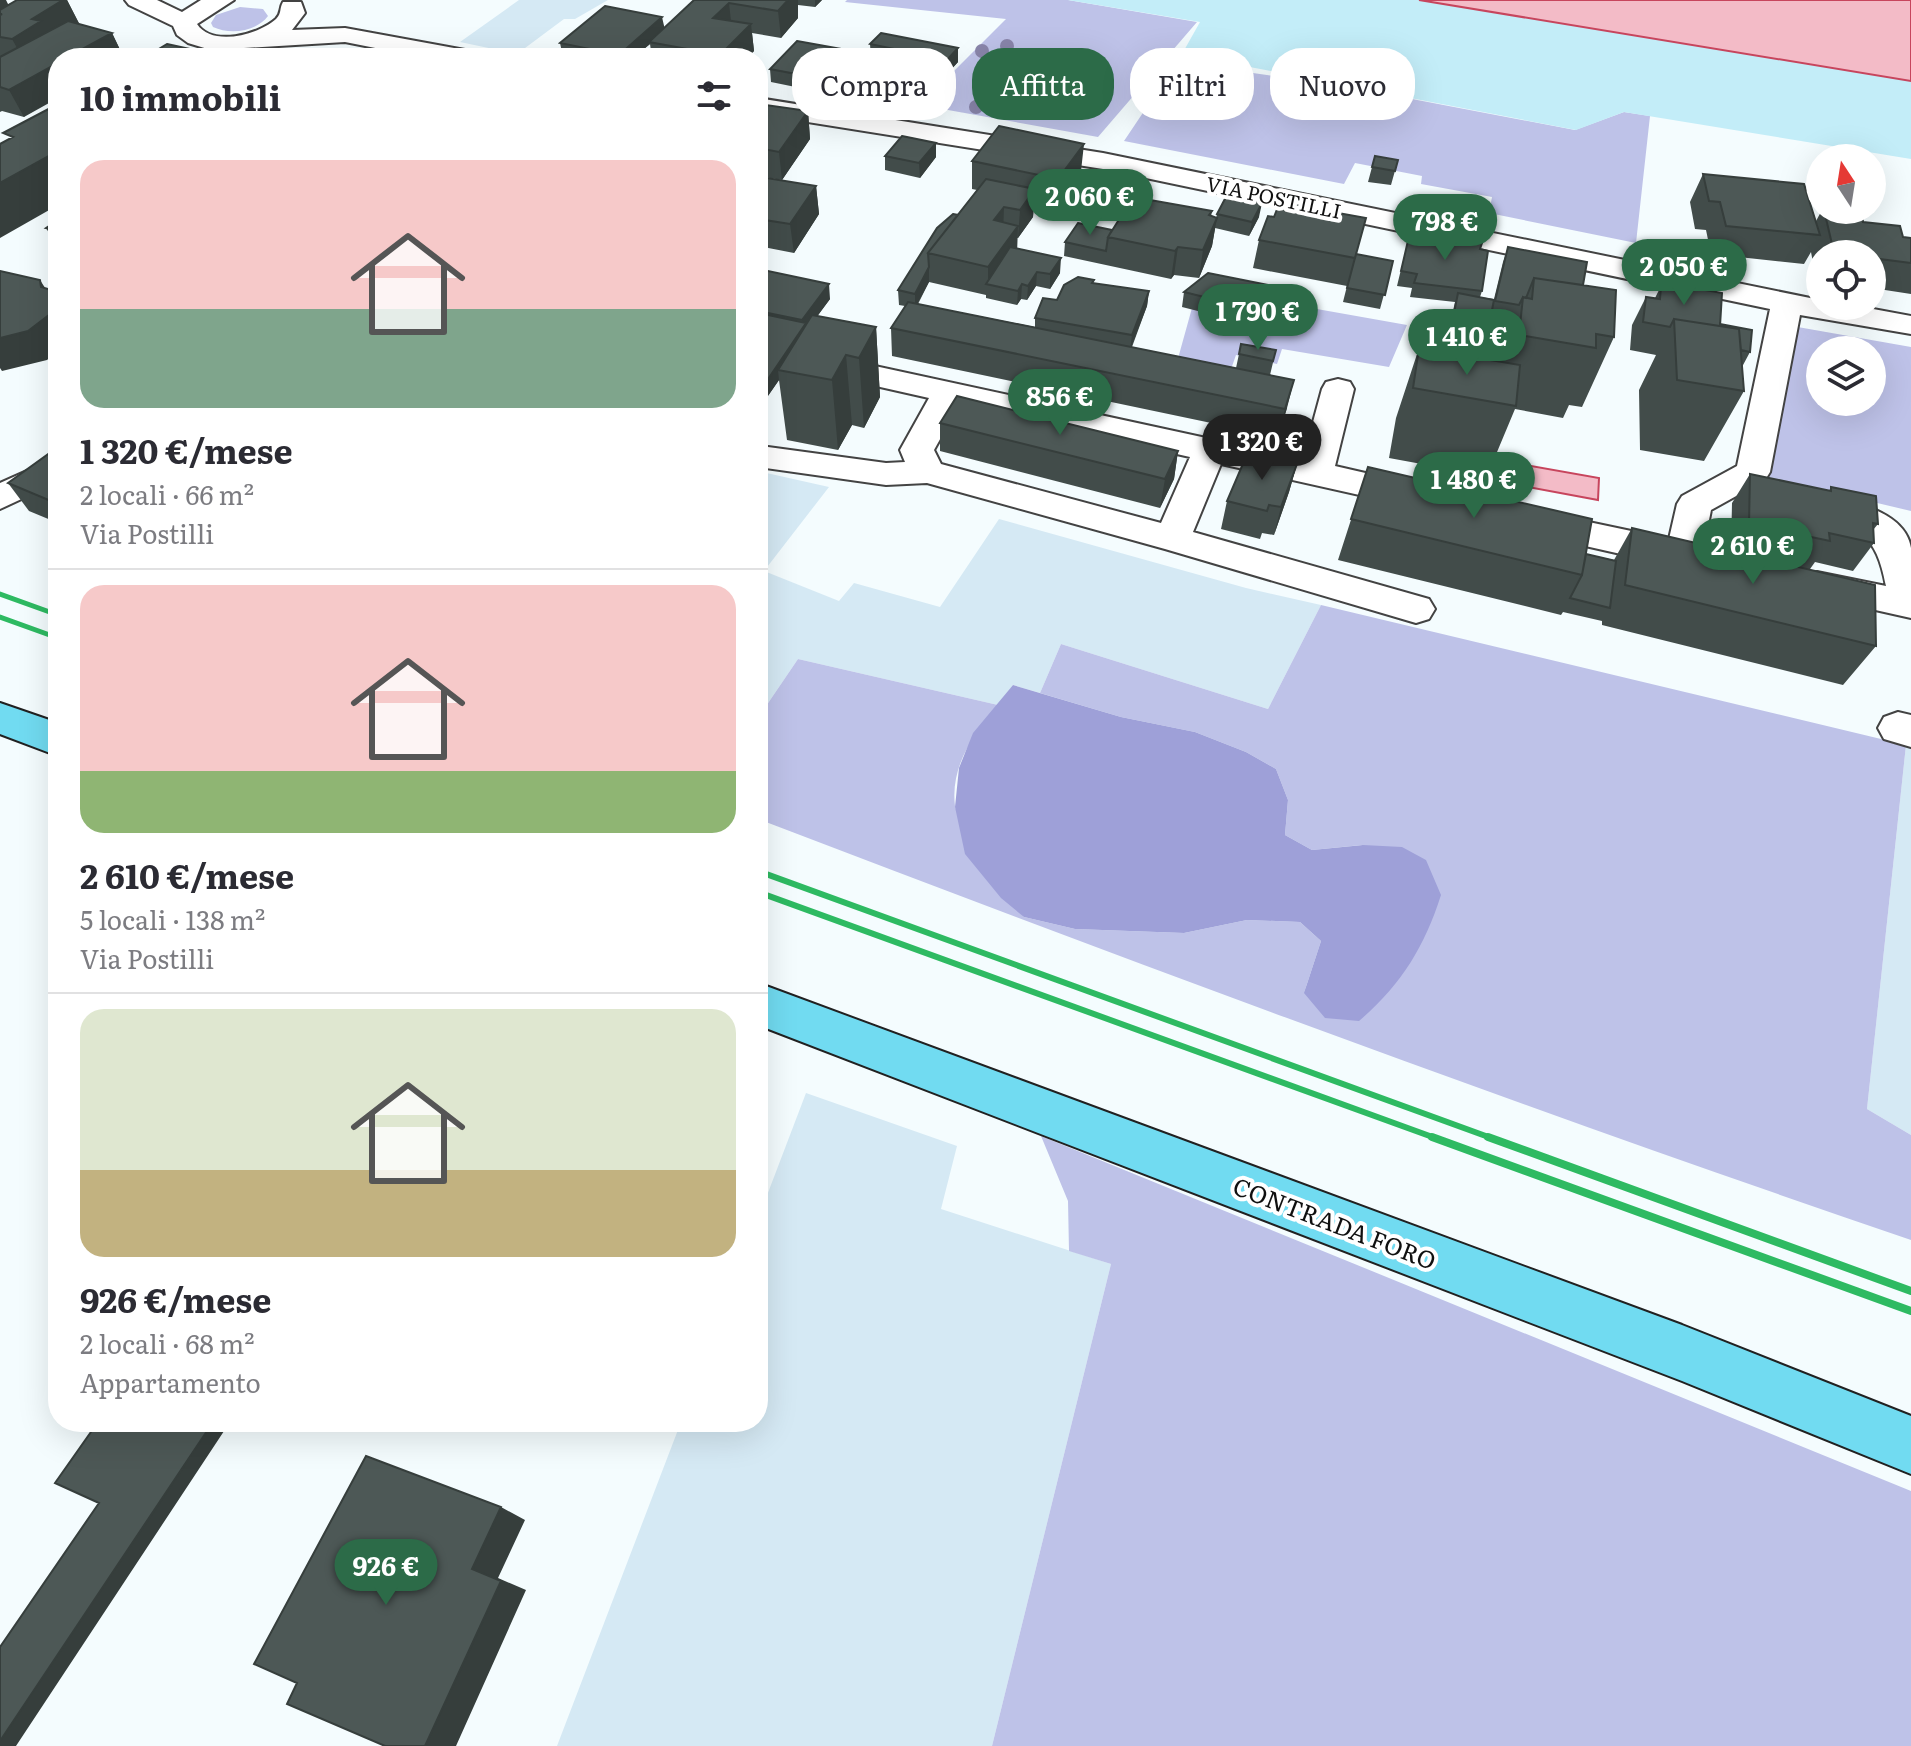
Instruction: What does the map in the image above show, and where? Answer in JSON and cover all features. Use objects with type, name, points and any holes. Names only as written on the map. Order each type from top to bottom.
[{"type":"main road","points":[[0,718],[48,736]]},
{"type":"main road","name":"CONTRADA FORO","points":[[768,1008],[1682,1353],[1911,1445]]},
{"type":"street","points":[[137,0],[186,26],[201,40],[345,35],[413,48]]},
{"type":"street","points":[[167,48],[200,9],[222,0]]},
{"type":"street","points":[[291,2],[345,35]]},
{"type":"street","points":[[220,48],[281,28],[293,13],[291,2]]},
{"type":"street","name":"VIA POSTILLI","points":[[768,108],[1103,161],[1787,303],[1911,325]]},
{"type":"street","points":[[1500,515],[1699,559],[1695,504],[1753,472],[1787,303]]},
{"type":"street","points":[[838,368],[1454,505]]},
{"type":"street","points":[[1316,474],[1338,389]]},
{"type":"street","points":[[927,472],[917,450],[949,393]]},
{"type":"street","points":[[1172,538],[1210,450]]},
{"type":"street","points":[[768,458],[886,474],[927,472],[1172,538],[1416,609]]},
{"type":"street","points":[[0,497],[48,473]]},
{"type":"street","points":[[1731,484],[1859,515],[1889,536],[1900,556],[1910,605],[1789,578]]},
{"type":"shaded area","points":[[519,0],[608,0],[575,19],[564,19],[525,48],[488,48],[460,42]]},
{"type":"shaded area","points":[[1068,0],[1197,22],[1175,48],[1130,48],[1130,100],[1114,118],[1114,48],[977,48],[1006,19],[845,2]]},
{"type":"shaded area","points":[[1419,0],[1911,0],[1911,81]]},
{"type":"shaded area","points":[[240,7],[263,9],[268,16],[250,29],[227,31],[213,27],[211,23],[216,15]]},
{"type":"shaded area","points":[[972,53],[972,114],[956,111],[956,69]]},
{"type":"shaded area","points":[[1254,73],[1270,76],[1270,120],[1415,120],[1415,99],[1575,130],[1624,112],[1650,116],[1636,243],[1489,213],[1492,197],[1421,184],[1422,176],[1355,163],[1344,184],[1124,141],[1138,120],[1254,120]]},
{"type":"shaded area","points":[[1003,120],[1113,120],[1098,137]]},
{"type":"shaded area","points":[[1300,306],[1407,325],[1389,367],[1282,349],[1277,364],[1236,355],[1230,372],[1177,362],[1192,308],[1289,334]]},
{"type":"shaded area","points":[[1792,326],[1849,336],[1806,336],[1806,416],[1886,416],[1886,343],[1911,347],[1911,511],[1763,476]]},
{"type":"shaded area","points":[[1514,463],[1599,478],[1598,500],[1512,484]]},
{"type":"shaded area","points":[[768,473],[829,487],[768,566]]},
{"type":"shaded area","points":[[999,519],[1246,588],[1321,605],[1268,709],[1061,644],[1040,693],[1013,685],[998,705],[798,659],[768,703],[768,573],[839,601],[854,583],[940,607]]},
{"type":"shaded area","points":[[1321,605],[1906,745],[1867,1109],[1911,1135],[1911,1240],[1333,1035],[768,823],[768,703],[798,659],[998,705],[980,727],[960,764],[954,791],[955,806],[1024,917],[1075,929],[1184,933],[1247,920],[1300,922],[1321,941],[1304,993],[1362,845],[1312,850],[1285,835],[1288,800],[1276,769],[1246,752],[1195,732],[1121,717],[1040,693],[1061,644],[1268,709]]},
{"type":"shaded area","points":[[1013,685],[1121,717],[1195,732],[1246,752],[1276,769],[1288,800],[1285,835],[1312,850],[1363,845],[1402,847],[1426,860],[1441,895],[1419,949],[1399,979],[1359,1021],[1325,1018],[1304,993],[1321,941],[1300,922],[1247,920],[1184,933],[1075,929],[1024,917],[1001,898],[965,854],[955,807],[959,768],[973,733]]},
{"type":"shaded area","points":[[1906,745],[1911,746],[1911,1135],[1867,1109]]},
{"type":"shaded area","points":[[806,1093],[957,1146],[941,1209],[1111,1264],[992,1746],[557,1746],[677,1432],[768,1432],[768,1193]]},
{"type":"shaded area","points":[[1041,1136],[1911,1491],[1911,1746],[992,1746],[1111,1264],[1069,1251],[1068,1201]]},
{"type":"sand","points":[[1068,0],[1419,0],[1911,81],[1911,159],[1886,155],[1886,144],[1819,144],[1624,112],[1576,130],[1415,99],[1415,48],[1270,48],[1270,71],[1254,68],[1254,48],[1185,48],[1200,22]]},
{"type":"building","points":[[17,0],[63,0],[32,19],[41,21],[12,39],[0,37],[0,10]]},
{"type":"building","points":[[694,0],[788,0],[778,11],[729,3],[713,18],[751,24],[727,48],[682,48],[649,42]]},
{"type":"building","points":[[605,6],[662,17],[627,48],[585,48],[560,43]]},
{"type":"building","points":[[68,21],[112,33],[84,48],[48,48],[48,69],[9,90],[0,87],[0,57]]},
{"type":"building","points":[[881,33],[958,48],[889,48],[870,44]]},
{"type":"building","points":[[797,41],[836,48],[792,48],[792,73],[770,69]]},
{"type":"building","points":[[167,44],[185,48],[160,48]]},
{"type":"building","points":[[768,105],[792,109],[792,120],[802,120],[779,152],[768,150]]},
{"type":"building","points":[[48,109],[48,157],[0,183],[0,144],[13,137],[3,133]]},
{"type":"building","points":[[999,126],[1084,144],[1058,179],[972,161]]},
{"type":"building","points":[[902,136],[936,143],[919,163],[885,156]]},
{"type":"building","points":[[1375,156],[1398,160],[1395,171],[1372,167]]},
{"type":"building","points":[[1703,174],[1804,184],[1806,224],[1817,224],[1820,235],[1726,226],[1720,202],[1709,201]]},
{"type":"building","points":[[768,178],[816,186],[790,224],[768,221]]},
{"type":"building","points":[[986,179],[1035,189],[1020,210],[1004,207],[994,220],[1018,226],[988,267],[928,253]]},
{"type":"building","points":[[1227,195],[1262,203],[1252,222],[1217,214]]},
{"type":"building","points":[[1281,199],[1307,203],[1305,207],[1366,218],[1355,258],[1259,240],[1268,216],[1274,217]]},
{"type":"building","points":[[1150,200],[1212,211],[1209,215],[1217,218],[1203,250],[1178,247],[1175,251],[1108,237],[1120,218]]},
{"type":"building","points":[[953,214],[958,215],[928,253],[929,267],[915,294],[898,290],[937,228]]},
{"type":"building","points":[[1078,223],[1112,230],[1106,251],[1065,242]]},
{"type":"building","points":[[1827,224],[1900,226],[1903,237],[1911,238],[1911,263],[1886,260],[1886,240],[1831,240]]},
{"type":"building","points":[[1410,232],[1482,243],[1480,249],[1488,251],[1482,291],[1414,283],[1417,274],[1401,271]]},
{"type":"building","points":[[1010,247],[1061,258],[1050,274],[1037,272],[1028,286],[1022,284],[1018,291],[986,284]]},
{"type":"building","points":[[1508,247],[1587,262],[1583,285],[1534,278],[1526,298],[1523,297],[1519,305],[1495,301]]},
{"type":"building","points":[[1356,254],[1393,261],[1385,295],[1347,288]]},
{"type":"building","points":[[0,271],[40,280],[41,287],[48,289],[48,316],[28,331],[0,338]]},
{"type":"building","points":[[768,271],[829,284],[802,320],[768,313]]},
{"type":"building","points":[[1208,273],[1303,292],[1293,319],[1184,292]]},
{"type":"building","points":[[1078,277],[1094,280],[1092,283],[1149,291],[1132,335],[1035,318],[1043,298],[1057,300],[1064,285]]},
{"type":"building","points":[[1534,278],[1616,290],[1614,337],[1596,334],[1596,348],[1519,335],[1523,297],[1532,299]]},
{"type":"building","points":[[1661,286],[1722,293],[1720,326],[1674,319],[1670,327],[1643,322],[1646,297],[1660,299]]},
{"type":"building","points":[[1458,293],[1494,300],[1489,325],[1453,318]]},
{"type":"building","points":[[908,302],[1294,380],[1285,409],[891,328]]},
{"type":"building","points":[[768,315],[806,323],[768,379]]},
{"type":"building","points":[[812,315],[876,327],[859,358],[846,355],[832,380],[778,370]]},
{"type":"building","points":[[1674,319],[1739,329],[1744,391],[1677,380]]},
{"type":"building","points":[[1720,324],[1752,330],[1750,352],[1741,350],[1739,329]]},
{"type":"building","points":[[1241,344],[1276,350],[1273,361],[1239,354]]},
{"type":"building","points":[[1419,348],[1520,365],[1516,406],[1413,388]]},
{"type":"building","points":[[957,396],[1178,451],[1165,479],[940,423]]},
{"type":"building","points":[[1248,452],[1297,464],[1281,507],[1269,505],[1267,511],[1227,501]]},
{"type":"building","points":[[48,454],[48,500],[8,483]]},
{"type":"building","points":[[1368,467],[1592,519],[1582,575],[1351,519]]},
{"type":"building","points":[[1750,474],[1831,491],[1831,487],[1876,496],[1878,524],[1873,523],[1874,543],[1829,533],[1830,541],[1749,524]]},
{"type":"building","points":[[1632,528],[1875,585],[1876,646],[1625,585]]},
{"type":"building","points":[[1586,554],[1616,561],[1610,608],[1570,598],[1582,575]]},
{"type":"building","points":[[91,1432],[206,1432],[0,1741],[0,1647],[99,1503],[55,1483]]},
{"type":"building","points":[[366,1456],[501,1507],[472,1569],[501,1581],[425,1746],[385,1746],[287,1704],[297,1683],[254,1664]]},
{"type":"railway","points":[[0,594],[48,611]]},
{"type":"railway","points":[[0,617],[48,634]]},
{"type":"railway","points":[[768,875],[1494,1139]]},
{"type":"railway","points":[[768,896],[1438,1139]]},
{"type":"railway","points":[[1432,1137],[1911,1311]]},
{"type":"railway","points":[[1488,1137],[1911,1291]]}]
